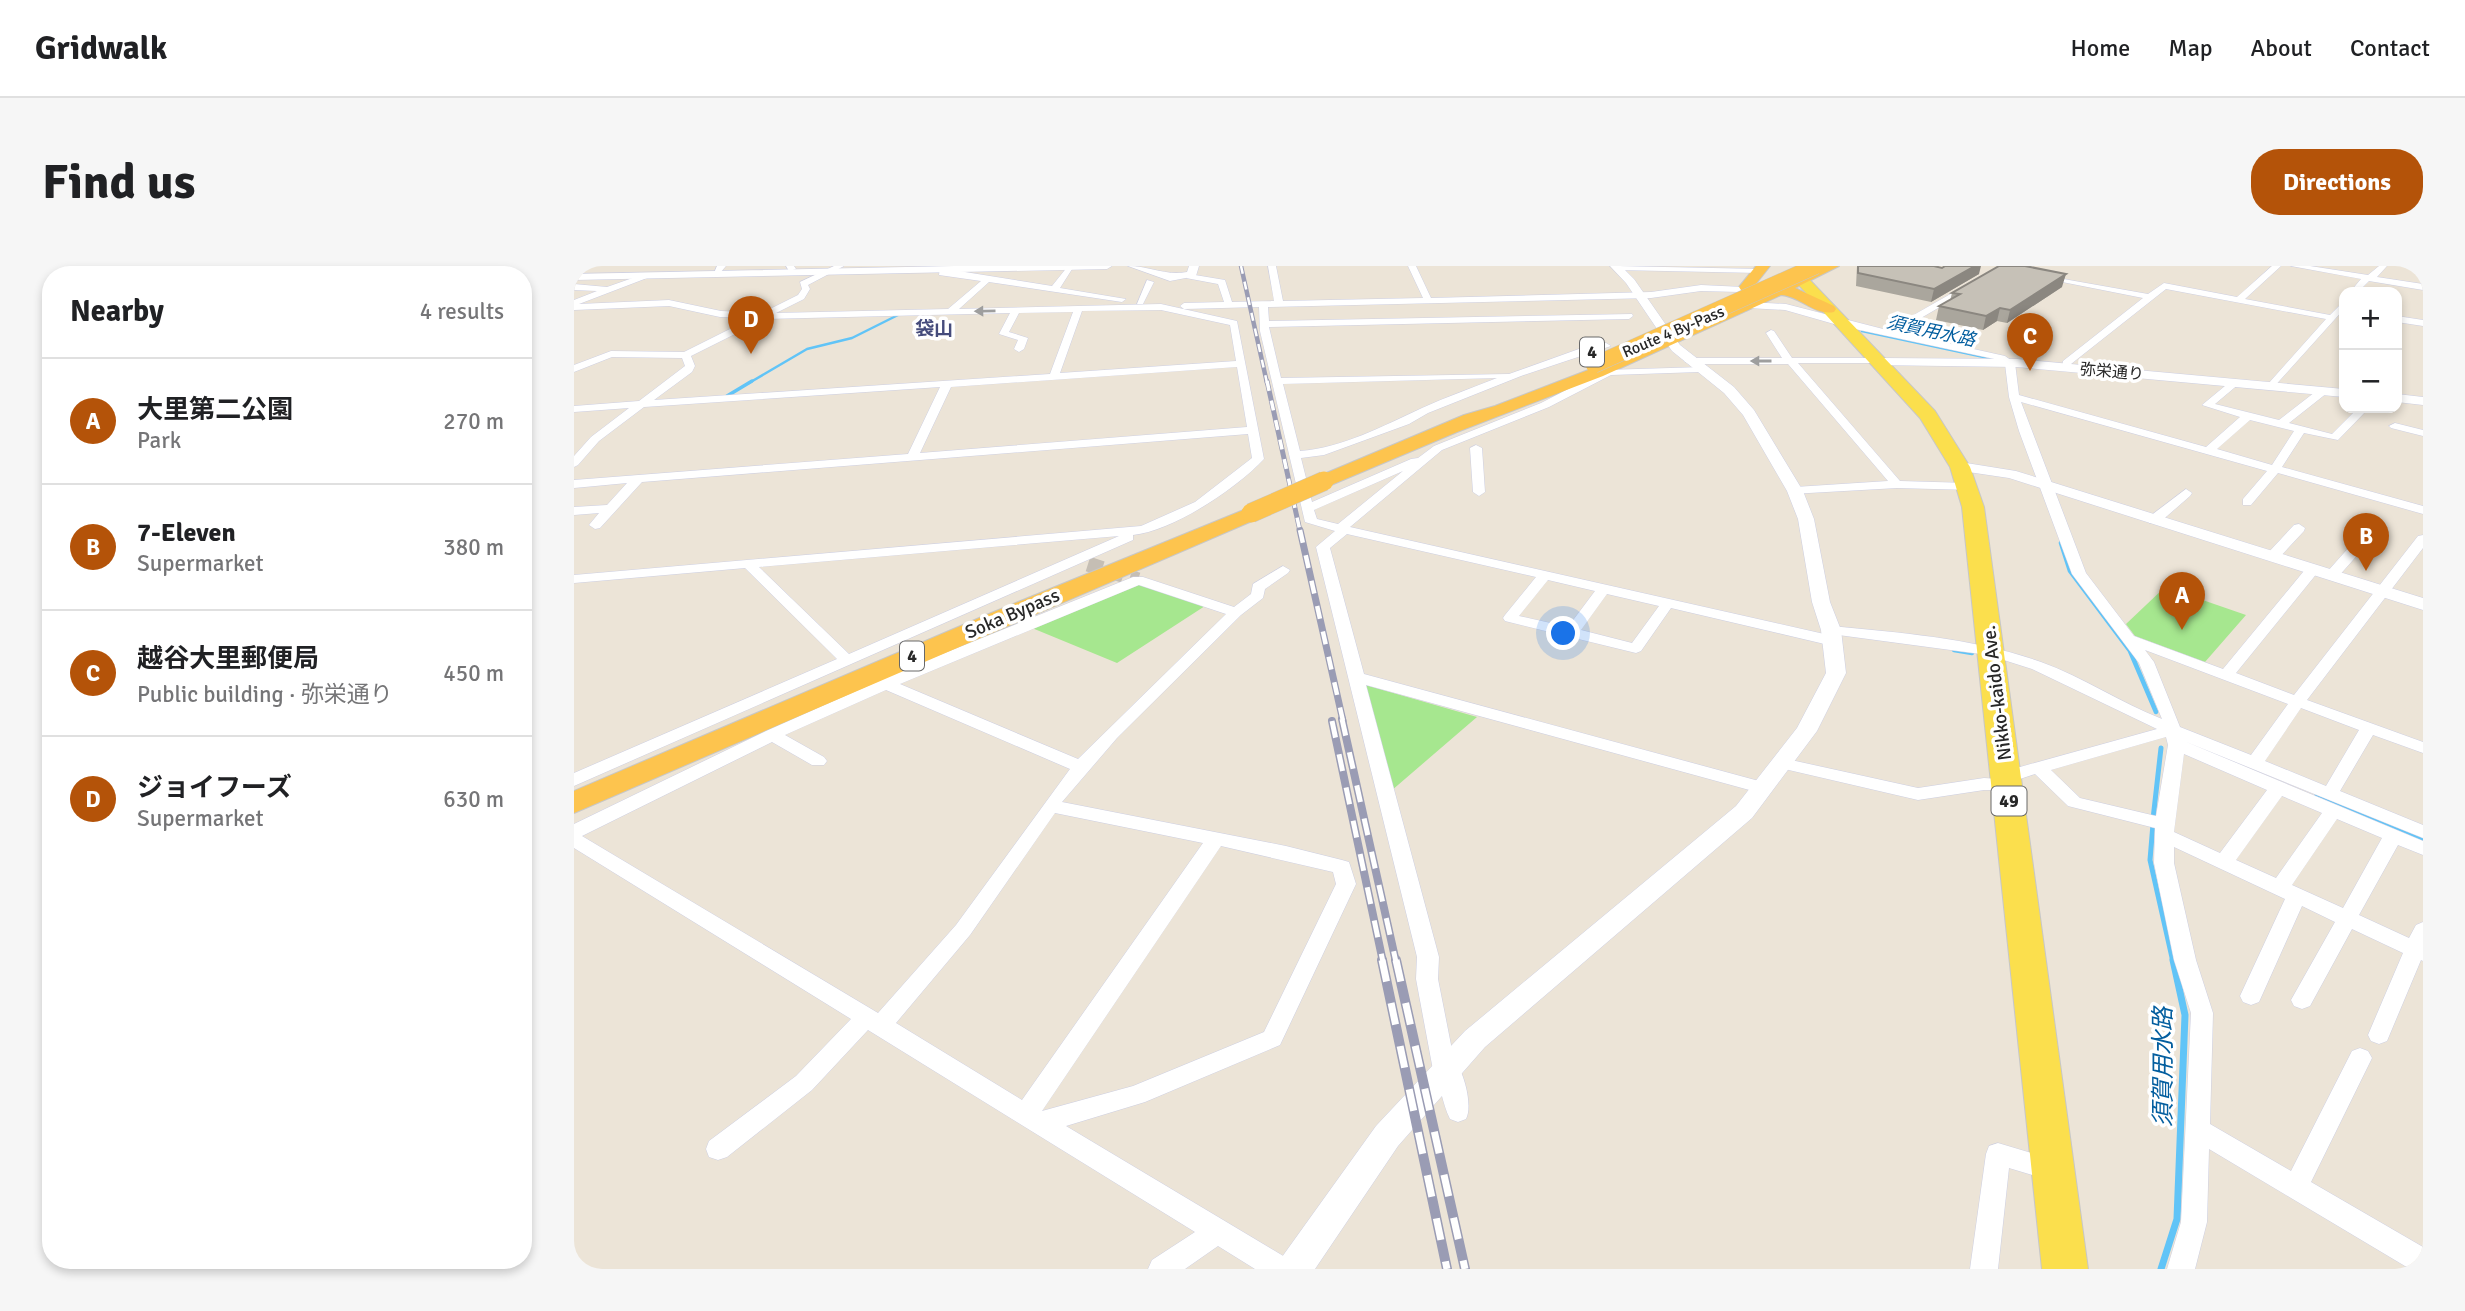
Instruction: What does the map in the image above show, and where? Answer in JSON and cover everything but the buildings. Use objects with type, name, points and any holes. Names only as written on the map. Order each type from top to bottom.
[{"type":"highway","name":"Nikko-kaido Ave.","points":[[1788,266],[1802,273]]},
{"type":"highway","name":"4","points":[[1447,425],[1460,408],[1743,288],[1788,266]]},
{"type":"highway","name":"Route 4 By-Pass","points":[[1596,367],[1816,266]]},
{"type":"highway","points":[[1802,273],[1833,266],[1834,315]]},
{"type":"highway","name":"4","points":[[1743,288],[1761,268]]},
{"type":"highway","name":"Route 4 By-Pass","points":[[1447,425],[1596,367],[1802,273]]},
{"type":"highway","name":"4","points":[[1447,425],[1492,415],[1640,353],[1748,305],[1778,290],[1802,273]]},
{"type":"highway","points":[[1778,290],[1803,293],[1834,315]]},
{"type":"highway","name":"Soka Bypass","points":[[574,803],[1447,425]]},
{"type":"highway","name":"Soka Bypass","points":[[574,791],[786,699],[1250,509]]},
{"type":"main road","name":"Nikko-kaido Ave.","points":[[1802,273],[1834,315],[1928,415],[1964,477],[1977,523],[2065,1269]]},
{"type":"street","points":[[574,275],[720,268],[1107,266]]},
{"type":"street","points":[[1133,266],[1148,267],[1170,278],[1191,271],[1222,282],[1229,305]]},
{"type":"street","points":[[1272,266],[1279,304]]},
{"type":"street","points":[[1412,266],[1428,300]]},
{"type":"street","points":[[2239,300],[2277,266]]},
{"type":"street","points":[[2295,266],[2423,287]]},
{"type":"street","points":[[2367,278],[2373,277],[2383,266]]},
{"type":"street","points":[[574,275],[644,276],[875,267],[948,268]]},
{"type":"street","points":[[1003,281],[1016,267]]},
{"type":"street","points":[[1054,289],[1071,267]]},
{"type":"street","points":[[1616,267],[1761,268]]},
{"type":"street","points":[[1294,1269],[1387,1136],[1475,1039],[1532,988],[1744,812],[1819,710],[1836,673],[1832,636],[1821,602],[1806,519],[1795,491],[1749,413],[1729,390],[1694,365],[1670,340],[1616,267]]},
{"type":"street","points":[[1682,267],[1682,283],[1695,289]]},
{"type":"street","points":[[574,780],[1082,561],[1199,505],[1258,459],[1234,323],[1140,302],[942,273],[948,268]]},
{"type":"street","points":[[574,369],[611,354],[686,355],[801,297],[806,289],[803,284],[834,269]]},
{"type":"street","points":[[1889,333],[2006,269]]},
{"type":"street","points":[[2027,274],[2149,297]]},
{"type":"street","points":[[574,305],[644,276]]},
{"type":"street","points":[[2362,287],[2367,278]]},
{"type":"street","points":[[950,312],[987,280]]},
{"type":"street","points":[[1140,302],[1150,282]]},
{"type":"street","points":[[2067,367],[2066,363],[2151,299],[2149,297],[2164,286],[2333,318]]},
{"type":"street","points":[[574,287],[611,289]]},
{"type":"street","points":[[574,305],[669,303],[720,314],[763,316],[1639,295],[1695,289],[1743,288]]},
{"type":"street","points":[[1579,296],[1588,317]]},
{"type":"street","points":[[1500,298],[1504,319]]},
{"type":"street","points":[[1263,304],[1264,322],[1311,522],[1668,603],[1832,636],[1910,638],[1991,652],[2038,666],[2278,788],[2423,832]]},
{"type":"street","points":[[1748,305],[1786,307],[1834,315],[1889,333],[2002,358],[2010,363],[2014,397],[2080,574],[2146,662],[2168,712],[2175,737],[2164,830],[2164,863],[2185,960],[2202,1013],[2194,1222],[2181,1269]]},
{"type":"street","points":[[1054,377],[1078,309]]},
{"type":"street","points":[[1015,311],[1004,334],[1023,338],[1019,349]]},
{"type":"street","points":[[2272,386],[2339,311]]},
{"type":"street","points":[[1340,319],[1393,320],[1465,316]]},
{"type":"street","points":[[1264,322],[1629,316]]},
{"type":"street","points":[[1264,322],[1287,320]]},
{"type":"street","points":[[2402,320],[2423,323]]},
{"type":"street","points":[[1771,332],[1790,361],[1897,484]]},
{"type":"street","points":[[1295,454],[1320,453],[1405,422],[1424,411],[1517,374],[1593,347],[1606,346]]},
{"type":"street","points":[[1458,1112],[1427,979],[1428,957],[1323,547],[1438,448],[1545,405],[1596,367],[1642,355],[1640,353]]},
{"type":"street","points":[[574,463],[595,439],[688,370],[690,366],[686,355]]},
{"type":"street","points":[[1596,367],[1879,361]]},
{"type":"street","name":"弥栄通り","points":[[1879,361],[2010,363],[2339,393]]},
{"type":"street","points":[[574,409],[1241,364]]},
{"type":"street","points":[[1278,381],[1517,374]]},
{"type":"street","points":[[2235,383],[2207,405],[2334,438],[2359,413]]},
{"type":"street","points":[[912,457],[947,384]]},
{"type":"street","points":[[2281,424],[2323,391]]},
{"type":"street","points":[[2014,397],[2423,510]]},
{"type":"street","points":[[2402,399],[2423,401]]},
{"type":"street","points":[[2208,451],[2248,416]]},
{"type":"street","points":[[2395,426],[2423,433]]},
{"type":"street","points":[[2247,502],[2275,469],[2301,429]]},
{"type":"street","points":[[574,484],[1254,430]]},
{"type":"street","points":[[1476,449],[1479,492]]},
{"type":"street","points":[[1309,508],[1417,460],[1427,459]]},
{"type":"street","points":[[1795,491],[1964,477],[1991,469],[2423,604]]},
{"type":"street","points":[[595,526],[638,479]]},
{"type":"street","points":[[2154,520],[2186,493]]},
{"type":"street","points":[[574,511],[611,508]]},
{"type":"street","points":[[2272,557],[2299,528]]},
{"type":"street","points":[[574,579],[1144,530]]},
{"type":"street","points":[[2332,575],[2364,539]]},
{"type":"street","points":[[2255,762],[2297,702],[2423,539]]},
{"type":"street","points":[[1026,540],[1082,561]]},
{"type":"street","points":[[747,564],[848,661]]},
{"type":"street","points":[[2227,674],[2313,569]]},
{"type":"street","points":[[718,1149],[804,1083],[873,1022],[963,930],[1081,767],[1111,734],[1236,612],[1258,595],[1258,587],[1283,570]]},
{"type":"street","points":[[1545,575],[1510,618],[1636,648],[1668,603]]},
{"type":"street","points":[[574,832],[772,735],[887,684],[1138,580],[1236,612]]},
{"type":"street","points":[[1572,633],[1604,588]]},
{"type":"street","points":[[2131,640],[2423,748]]},
{"type":"street","points":[[1355,677],[1763,788]]},
{"type":"street","points":[[887,684],[1081,767]]},
{"type":"street","points":[[2251,996],[2288,891],[2370,729]]},
{"type":"street","points":[[772,735],[818,761]]},
{"type":"street","points":[[1782,763],[1918,794],[1933,794],[2175,737],[2255,762],[2393,836],[2423,848]]},
{"type":"street","points":[[2039,768],[2074,802],[2164,830],[2224,862],[2346,918],[2420,944],[2379,1035]]},
{"type":"street","points":[[2224,862],[2278,788]]},
{"type":"street","points":[[1033,1118],[1137,1095],[1272,1038],[1346,884],[1342,867],[1052,806]]},
{"type":"street","points":[[2302,1000],[2393,836]]},
{"type":"street","points":[[574,839],[1280,1269]]},
{"type":"street","points":[[1033,1118],[1216,839]]},
{"type":"street","points":[[2296,1187],[2360,1058]]},
{"type":"street","points":[[2199,1130],[2423,1262]]},
{"type":"street","points":[[1984,1269],[1998,1154],[2053,1170]]},
{"type":"street","points":[[1163,1269],[1217,1232]]},
{"type":"green space","points":[[1137,584],[1205,606],[1117,663],[1032,628]]},
{"type":"green space","points":[[2165,587],[2246,615],[2205,662],[2135,636],[2126,624]]},
{"type":"green space","points":[[1362,684],[1477,717],[1391,791]]},
{"type":"waterway","points":[[749,383],[807,349],[852,338],[898,315]]},
{"type":"waterway","name":"須賀用水路","points":[[1862,331],[1993,359]]},
{"type":"waterway","points":[[727,396],[752,381]]},
{"type":"waterway","name":"須賀用水路","points":[[2061,543],[2070,571],[2130,651],[2156,712]]},
{"type":"waterway","points":[[1954,650],[1972,653]]},
{"type":"waterway","name":"須賀用水路","points":[[2153,819],[2161,748]]},
{"type":"waterway","points":[[2317,795],[2423,839]]},
{"type":"waterway","name":"須賀用水路","points":[[2153,824],[2150,860],[2173,962]]},
{"type":"waterway","name":"須賀用水路","points":[[2161,1269],[2177,1219],[2185,1015],[2173,960]]},
{"type":"tunnel","points":[[1088,564],[1138,580]]},
{"type":"railway","points":[[1241,266],[1267,383]]},
{"type":"railway","points":[[1267,381],[1300,531]]},
{"type":"railway","points":[[1300,530],[1343,721]]},
{"type":"railway","points":[[1342,719],[1396,962]]},
{"type":"railway","points":[[1332,721],[1383,962]]},
{"type":"railway","points":[[1382,960],[1447,1269]]},
{"type":"railway","points":[[1396,960],[1465,1269]]},
{"type":"place","name":"ジョイフーズ","points":[[751,354]]},
{"type":"place","name":"越谷大里郵便局","points":[[2030,371]]},
{"type":"place","name":"7-Eleven","points":[[2366,571]]},
{"type":"place","name":"大里第二公園","points":[[2182,630]]},
{"type":"district","name":"袋山","points":[[934,328]]}]
